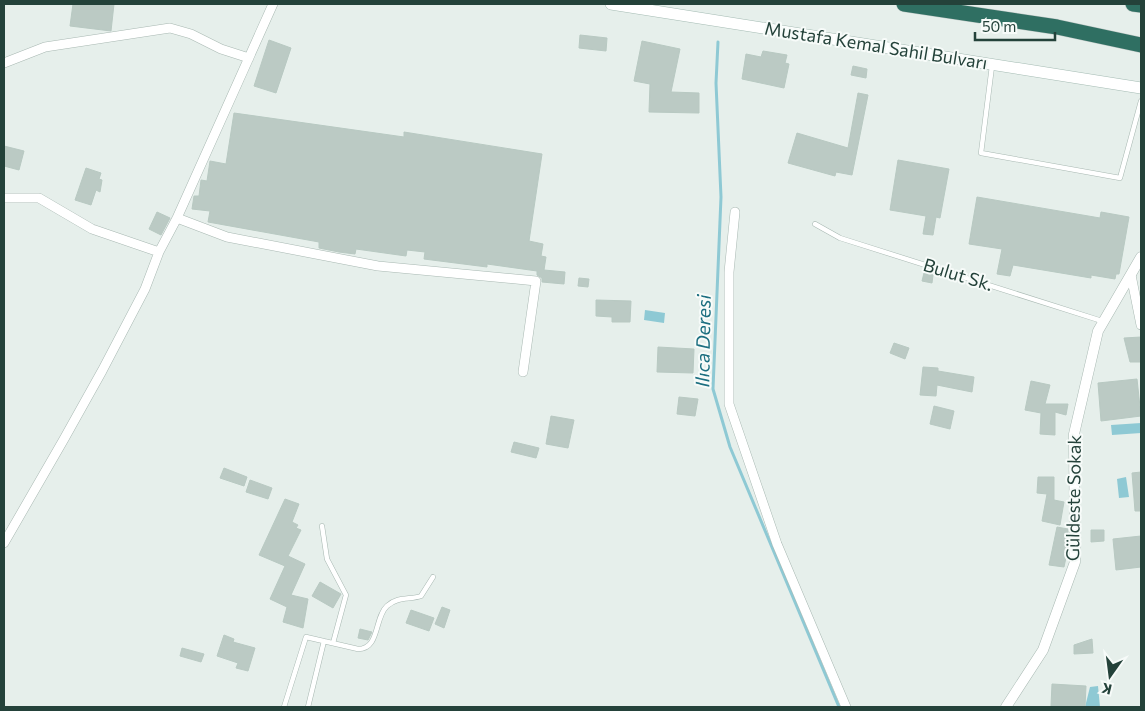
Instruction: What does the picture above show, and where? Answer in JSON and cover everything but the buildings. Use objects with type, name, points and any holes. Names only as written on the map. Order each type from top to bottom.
[{"type":"highway","points":[[904,4],[1057,27],[1141,45]]},
{"type":"highway","points":[[1134,4],[1141,5]]},
{"type":"main road","name":"Mustafa Kemal Sahil Bulvarı","points":[[612,4],[1141,88]]},
{"type":"street","points":[[4,543],[64,439],[145,289],[159,252],[177,218],[273,4]]},
{"type":"street","points":[[4,63],[11,62],[45,47],[170,28],[191,34],[221,49],[249,58]]},
{"type":"street","points":[[4,198],[39,198],[92,229],[159,252]]},
{"type":"street","points":[[735,212],[729,272],[728,404],[777,544],[846,707]]},
{"type":"street","points":[[177,218],[227,237],[378,266],[536,281],[523,372]]},
{"type":"street","name":"Güldeste Sokak","points":[[1006,707],[1043,650],[1075,562],[1074,434],[1098,331],[1141,257]]},
{"type":"street","points":[[1130,275],[1141,325]]},
{"type":"lane","points":[[992,65],[981,153],[1120,178],[1141,102]]},
{"type":"lane","name":"Bulut Sk.","points":[[815,224],[840,238],[1104,321]]},
{"type":"lane","points":[[322,526],[327,559],[346,595],[333,643]]},
{"type":"lane","points":[[284,707],[306,637],[358,649],[367,648],[372,644],[378,620],[384,609],[398,599],[421,596],[433,577]]},
{"type":"lane","points":[[308,707],[324,641]]},
{"type":"water","points":[[645,310],[665,313],[664,323],[644,320]]},
{"type":"water","points":[[1141,423],[1141,433],[1112,435],[1111,425]]},
{"type":"water","points":[[1126,477],[1129,497],[1119,498],[1117,479]]},
{"type":"water","points":[[1098,686],[1100,707],[1085,707],[1090,687]]},
{"type":"waterway","name":"Ilıca Deresi","points":[[718,42],[716,83],[721,197],[713,389],[730,447],[839,707]]}]
